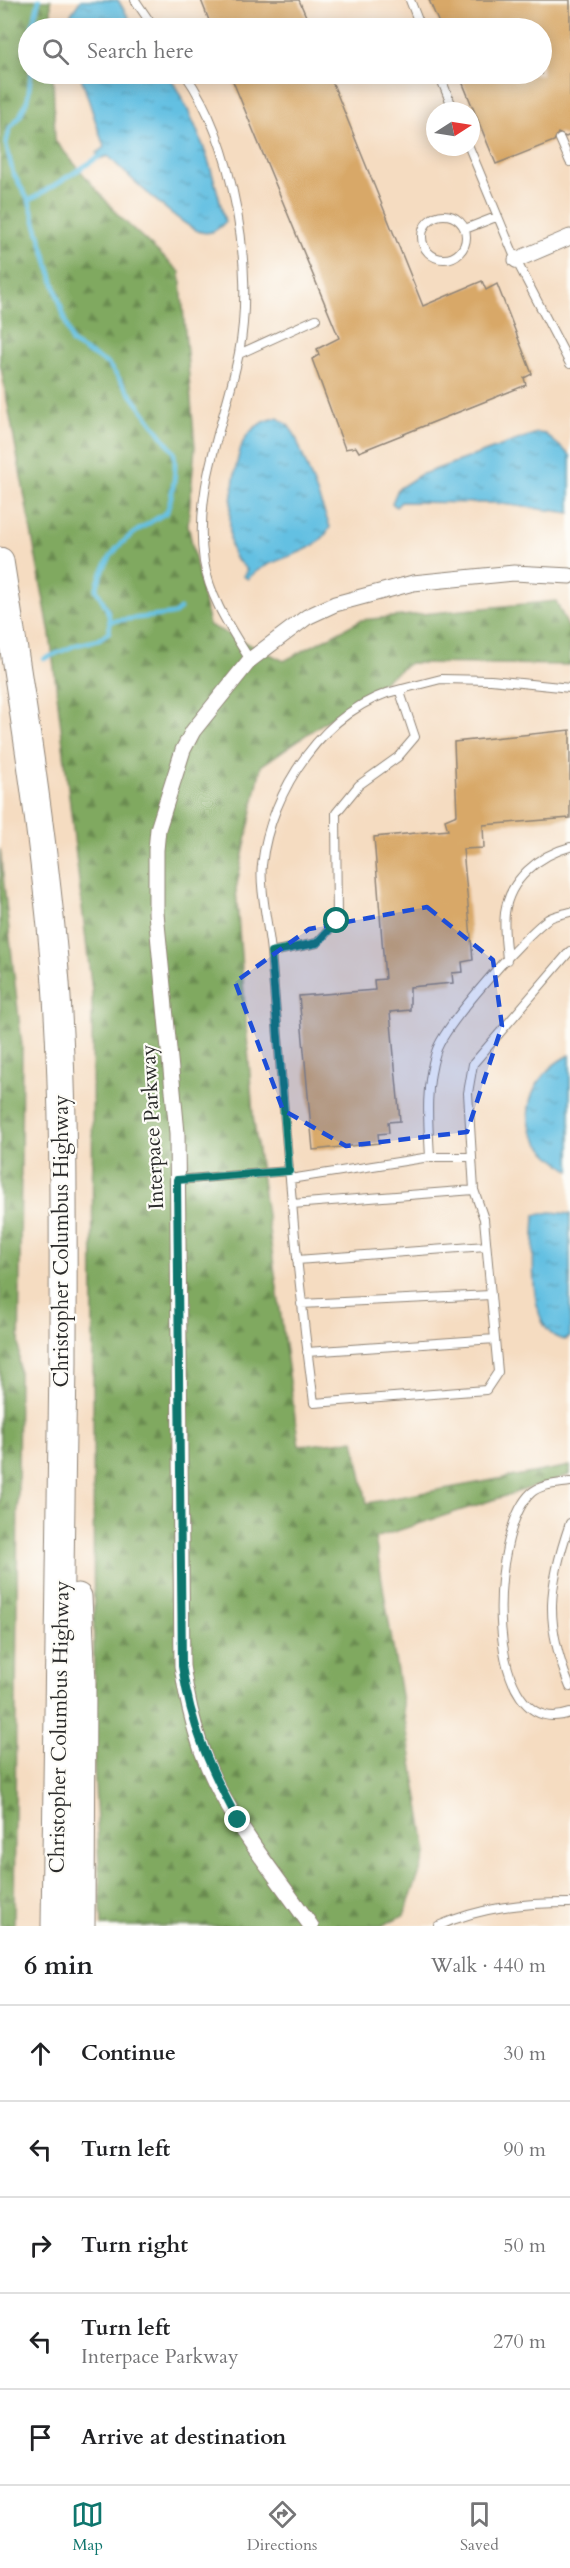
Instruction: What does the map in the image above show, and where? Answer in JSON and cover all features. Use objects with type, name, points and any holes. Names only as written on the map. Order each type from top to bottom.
[{"type":"highway","name":"Christopher Columbus Highway","points":[[0,561],[30,751],[56,985],[65,1218],[62,1583],[55,1926]]},
{"type":"highway","points":[[63,1342],[82,1683],[81,1926]]},
{"type":"street","points":[[516,260],[570,237]]},
{"type":"street","name":"Interpace Parkway","points":[[311,1926],[238,1820],[203,1752],[186,1696],[180,1640],[176,1121],[156,913],[158,829],[183,750],[193,731],[250,660],[307,617],[335,604],[385,588],[412,583],[514,573],[570,576]]},
{"type":"lane","points":[[135,0],[147,18]]},
{"type":"lane","points":[[410,0],[417,18]]},
{"type":"lane","points":[[191,84],[217,140],[230,182],[239,226],[244,306],[239,354],[213,447],[202,519],[204,560],[209,587],[220,612],[250,660]]},
{"type":"lane","points":[[443,84],[450,102]]},
{"type":"lane","points":[[560,139],[570,162]]},
{"type":"lane","points":[[472,156],[496,217],[516,260],[570,364]]},
{"type":"lane","points":[[450,215],[456,218],[465,229],[467,236],[463,249],[453,258],[439,259],[432,256],[423,246],[422,232],[425,225],[436,216],[450,215]]},
{"type":"lane","points":[[465,229],[496,217]]},
{"type":"lane","points":[[239,354],[316,319]]},
{"type":"lane","points":[[561,347],[570,343]]},
{"type":"lane","points":[[570,688],[491,680],[441,679],[384,693],[332,724],[295,770],[267,835],[261,867],[271,952],[301,1304],[314,1403],[486,1390],[498,1372],[484,1219],[474,1191],[468,1093],[473,1064],[570,951]]},
{"type":"lane","points":[[271,952],[317,943],[337,921],[336,813],[359,785],[398,757],[415,737],[401,695],[402,689]]},
{"type":"lane","points":[[507,960],[504,919],[512,890],[535,862],[570,847]]},
{"type":"lane","points":[[430,1157],[427,1088],[436,1049],[465,1006],[507,960],[550,917],[570,912]]},
{"type":"lane","points":[[177,1180],[289,1175],[430,1157],[471,1157]]},
{"type":"lane","points":[[292,1204],[474,1191]]},
{"type":"lane","points":[[297,1260],[486,1246]]},
{"type":"lane","points":[[301,1304],[491,1295]]},
{"type":"lane","points":[[307,1352],[495,1340]]},
{"type":"lane","points":[[570,1482],[533,1491],[518,1510],[510,1535],[501,1583],[501,1620],[506,1663],[513,1686],[530,1708],[544,1715],[558,1717],[570,1713]]},
{"type":"lane","points":[[570,1523],[552,1582],[555,1640],[570,1687]]},
{"type":"lane","points":[[438,1926],[460,1916],[500,1907],[570,1904]]},
{"type":"highlighted area","points":[[427,907],[493,960],[502,1026],[467,1132],[346,1146],[283,1110],[235,982],[309,929]]},
{"type":"green space","points":[[0,0],[51,0],[51,18],[18,18],[18,84],[53,84],[55,141],[119,216],[180,272],[195,447],[188,525],[209,625],[284,661],[361,620],[556,601],[570,631],[570,665],[410,663],[261,766],[236,889],[253,1115],[299,1446],[354,1440],[367,1503],[570,1466],[570,1475],[375,1538],[427,1853],[404,1915],[381,1926],[102,1926],[94,1763],[92,992],[50,634],[0,362]]},
{"type":"green space","points":[[0,849],[22,1046],[14,1926],[0,1926]]},
{"type":"water","points":[[81,0],[118,0],[129,18],[71,18],[71,14]]},
{"type":"water","points":[[83,84],[174,84],[196,127],[215,183],[225,222],[208,233],[192,228],[153,198],[108,156],[99,159],[97,153],[104,147]]},
{"type":"water","points":[[278,418],[288,425],[295,435],[330,527],[314,545],[267,565],[248,579],[243,576],[247,570],[234,556],[231,546],[230,516],[237,463],[244,440],[251,431],[267,420]]},
{"type":"water","points":[[537,433],[545,434],[570,455],[570,513],[494,503],[401,502],[396,507],[392,503],[398,489],[420,475]]},
{"type":"water","points":[[570,1055],[570,1171],[537,1141],[530,1123],[529,1112],[535,1088],[542,1078],[550,1068]]},
{"type":"water","points":[[551,1212],[570,1214],[570,1337],[565,1340],[552,1334],[543,1323],[534,1287],[535,1215]]},
{"type":"building","points":[[201,0],[299,0],[307,18],[208,18]]},
{"type":"building","points":[[429,0],[570,0],[570,135],[566,137],[558,133],[554,141],[496,164],[480,125],[480,102],[471,102],[463,84],[552,84],[552,18],[437,18]]},
{"type":"building","points":[[234,84],[333,84],[423,306],[482,281],[486,290],[497,284],[532,374],[524,378],[526,385],[359,452],[356,447],[345,449],[312,359],[319,355],[317,349],[339,338]]},
{"type":"building","points":[[570,730],[570,818],[483,825],[484,848],[463,849],[473,960],[462,962],[463,972],[452,973],[453,983],[410,987],[410,1010],[390,1012],[400,1121],[388,1122],[389,1133],[378,1134],[379,1143],[313,1150],[299,996],[375,990],[374,980],[385,979],[374,837],[448,830],[445,820],[457,815],[454,742]]},
{"type":"waterway","points":[[34,18],[39,0]]},
{"type":"waterway","points":[[30,84],[28,98],[20,116],[10,128],[6,144],[13,173],[29,201],[72,343],[108,364],[174,452],[175,467],[173,490],[167,512],[122,543],[107,562],[101,575],[96,590],[109,614],[109,632],[98,640],[76,645],[44,659]]},
{"type":"waterway","points":[[29,201],[99,157]]},
{"type":"waterway","points":[[111,621],[174,614],[180,609]]},
{"type":"route","points":[[238,1820],[203,1752],[186,1696],[182,1666],[177,1374],[177,1180],[289,1171],[271,952],[317,943],[337,921]]}]
